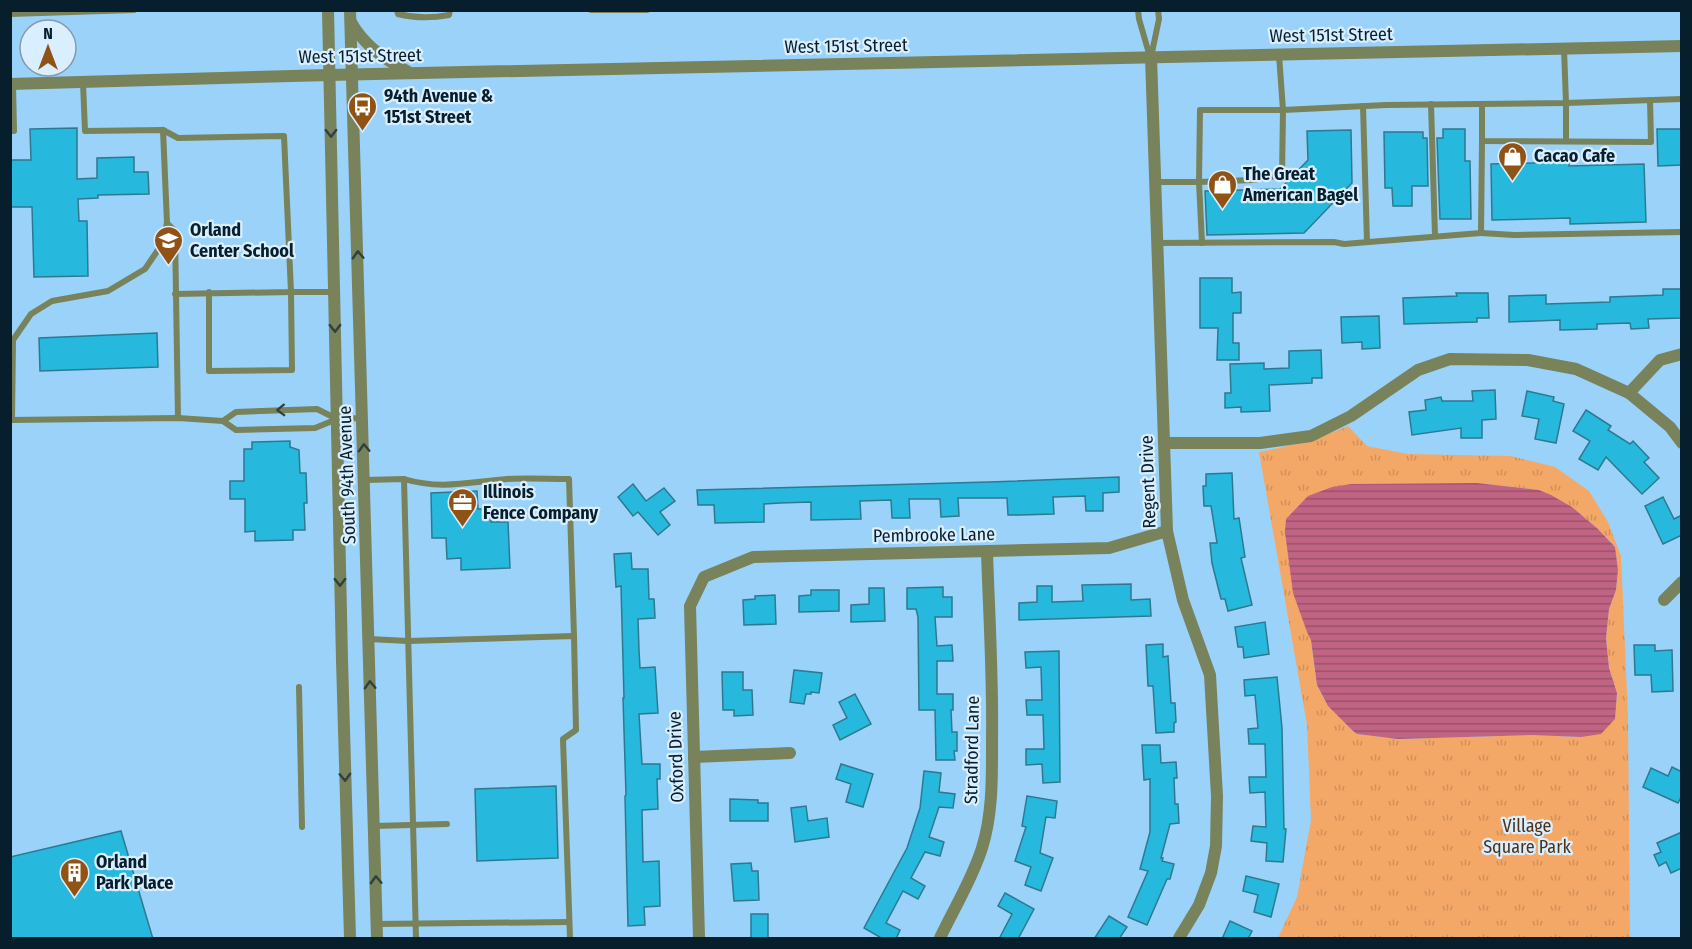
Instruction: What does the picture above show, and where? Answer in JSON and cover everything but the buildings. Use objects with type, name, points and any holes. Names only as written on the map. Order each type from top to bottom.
[{"type":"street","name":"South 94th Avenue","points":[[328,10],[350,939]]},
{"type":"street","name":"South 94th Avenue","points":[[350,16],[377,939]]},
{"type":"street","points":[[350,16],[362,38],[392,64],[411,73]]},
{"type":"street","name":"West 151st Street","points":[[12,84],[352,74],[1682,46]]},
{"type":"street","name":"Regent Drive","points":[[1151,57],[1167,531],[1183,600],[1210,675],[1217,796],[1216,846],[1211,873],[1200,905],[1179,939]]},
{"type":"street","points":[[1629,393],[1660,360],[1682,354]]},
{"type":"street","points":[[1164,443],[1260,443],[1311,436],[1351,416],[1418,370],[1450,360],[1528,360],[1576,369],[1629,393],[1670,427],[1682,443]]},
{"type":"street","name":"Pembrooke Lane","points":[[704,577],[753,557],[1109,548],[1167,531]]},
{"type":"street","name":"Stradford Lane","points":[[940,939],[963,895],[983,846],[990,809],[993,709],[987,552]]},
{"type":"street","name":"Oxford Drive","points":[[699,939],[690,606],[704,577]]},
{"type":"street","points":[[1664,600],[1682,582]]},
{"type":"street","points":[[694,757],[790,753]]},
{"type":"lane","points":[[10,14],[135,10]]},
{"type":"lane","points":[[397,10],[398,14],[408,16],[439,16],[449,15],[450,10]]},
{"type":"lane","points":[[591,10],[647,10]]},
{"type":"lane","points":[[1138,10],[1138,20],[1151,57]]},
{"type":"lane","name":"Regent Drive","points":[[1151,57],[1159,19],[1158,10]]},
{"type":"lane","points":[[1563,48],[1566,141]]},
{"type":"lane","points":[[1155,182],[1253,180],[1281,175],[1283,110],[1279,55]]},
{"type":"lane","points":[[83,82],[85,131],[163,130],[178,138],[284,136],[292,370],[209,371],[208,292]]},
{"type":"lane","points":[[10,131],[14,131],[12,84]]},
{"type":"lane","points":[[1202,243],[1199,182],[1200,110],[1283,110],[1431,104],[1682,99]]},
{"type":"lane","points":[[1482,141],[1651,142],[1650,100]]},
{"type":"lane","points":[[1431,104],[1435,236]]},
{"type":"lane","points":[[1482,104],[1482,232]]},
{"type":"lane","points":[[1363,106],[1367,242]]},
{"type":"lane","points":[[163,130],[167,223],[162,244],[145,268],[108,291],[52,301],[31,314],[13,340],[11,420],[178,418],[223,421],[236,430],[283,430],[315,428],[337,419],[363,418]]},
{"type":"lane","points":[[167,223],[175,231],[178,418]]},
{"type":"lane","points":[[1157,243],[1334,242],[1344,244],[1482,232],[1514,235],[1682,232]]},
{"type":"lane","points":[[175,294],[334,292]]},
{"type":"lane","points":[[223,421],[236,412],[317,409],[337,419]]},
{"type":"lane","points":[[404,479],[416,939]]},
{"type":"lane","points":[[365,480],[404,479],[421,484],[468,484],[507,479],[568,479],[576,730],[563,739],[570,939]]},
{"type":"lane","points":[[369,639],[574,636]]},
{"type":"lane","points":[[299,687],[302,827]]},
{"type":"lane","points":[[374,826],[447,824]]},
{"type":"lane","points":[[377,924],[569,922]]},
{"type":"green space","name":"Village Square Park","points":[[1348,426],[1367,446],[1408,454],[1511,456],[1555,467],[1589,491],[1608,522],[1621,556],[1628,717],[1630,938],[1278,938],[1297,897],[1311,820],[1307,725],[1259,452],[1304,442]],"holes":[[[1477,483],[1539,490],[1572,507],[1615,547],[1618,570],[1616,590],[1609,609],[1606,638],[1609,668],[1617,693],[1615,719],[1581,737],[1531,735],[1398,739],[1357,734],[1353,731],[1324,699],[1317,685],[1311,640],[1351,484]]]},
{"type":"shaded area","points":[[1477,483],[1539,490],[1551,495],[1572,507],[1615,547],[1618,570],[1616,590],[1609,609],[1606,638],[1609,668],[1617,693],[1615,719],[1601,734],[1581,737],[1531,735],[1398,739],[1357,734],[1328,706],[1317,685],[1311,640],[1293,593],[1285,532],[1286,519],[1308,496],[1332,487],[1351,484]]},
{"type":"place","name":"94th Avenue & 151st Street","points":[[363,132]]},
{"type":"place","name":"Cacao Cafe","points":[[1513,182]]},
{"type":"place","name":"The Great American Bagel","points":[[1222,210]]},
{"type":"place","name":"Orland Center School","points":[[169,266]]},
{"type":"place","name":"Illinois Fence Company","points":[[462,528]]},
{"type":"place","name":"Orland Park Place","points":[[75,898]]}]
